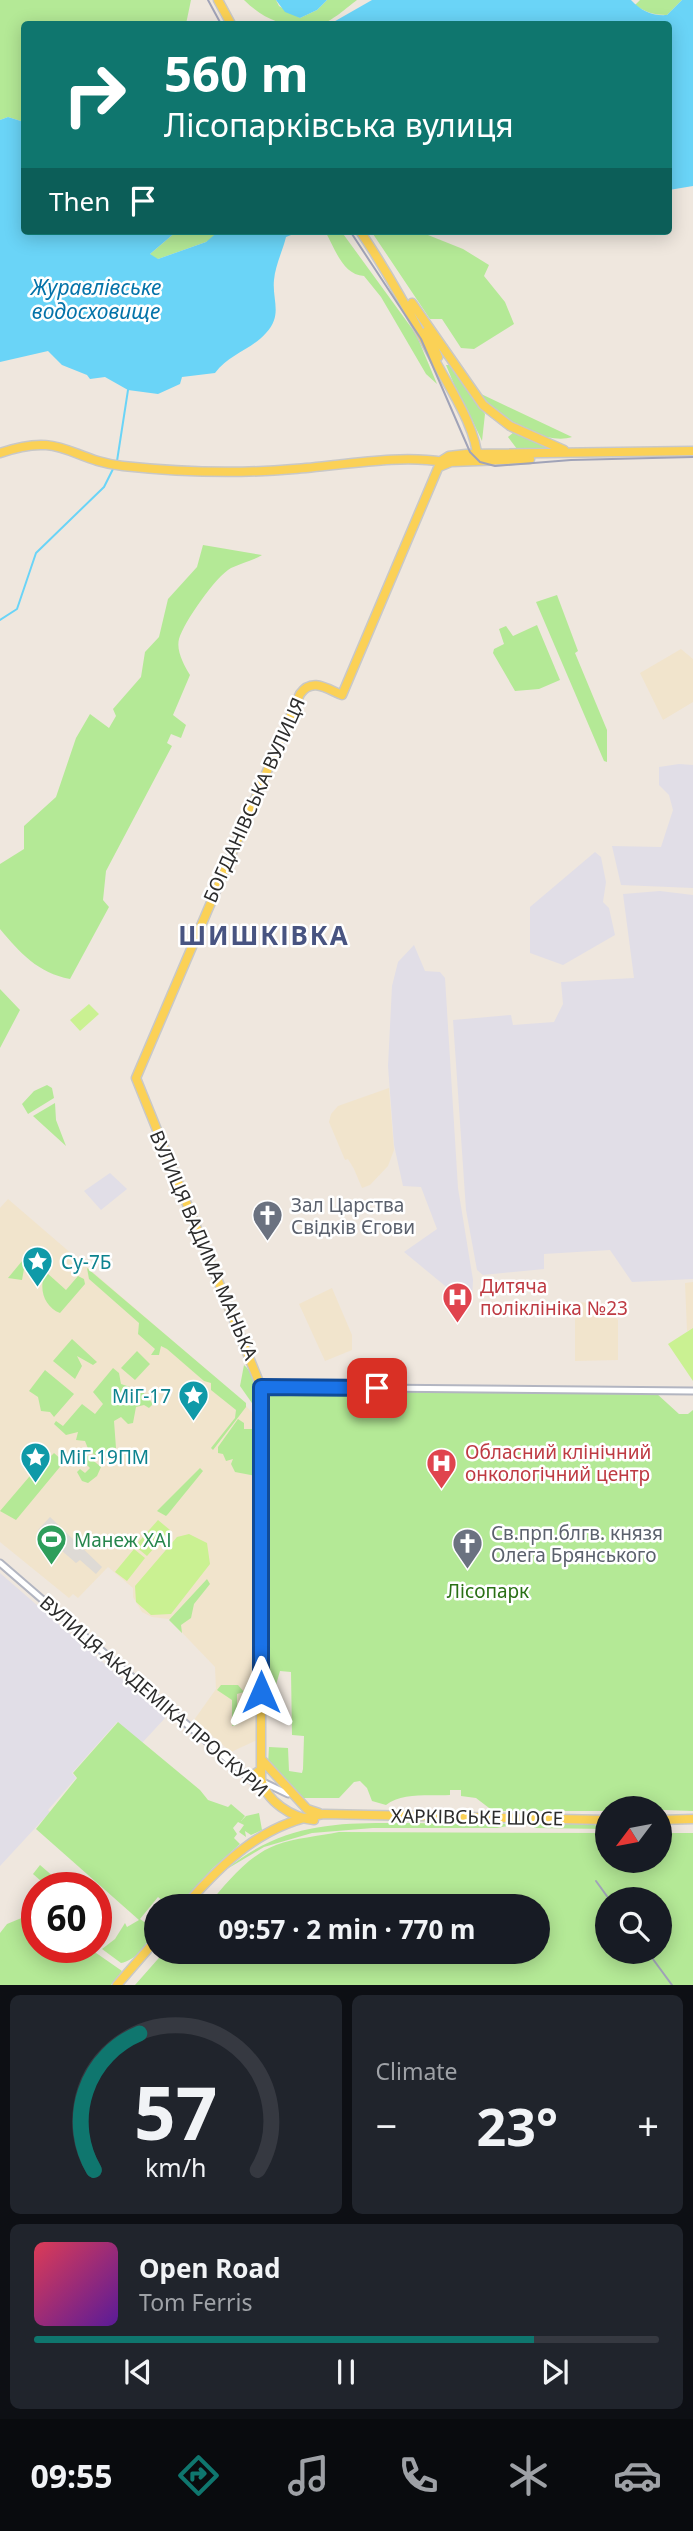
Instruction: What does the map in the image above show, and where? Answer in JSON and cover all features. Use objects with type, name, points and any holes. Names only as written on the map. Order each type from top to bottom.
[{"type":"main road","points":[[219,0],[230,21]]},
{"type":"main road","points":[[363,235],[432,339],[453,365]]},
{"type":"main road","points":[[410,305],[483,405],[548,451],[587,455],[693,451]]},
{"type":"main road","points":[[410,305],[443,371]]},
{"type":"main road","points":[[432,339],[478,458]]},
{"type":"main road","points":[[443,371],[446,363],[453,365]]},
{"type":"main road","points":[[523,433],[599,454]]},
{"type":"main road","points":[[0,453],[23,445],[46,443],[123,466],[271,471],[441,464],[451,456],[478,458],[548,451],[599,454]]},
{"type":"main road","points":[[569,452],[587,455]]},
{"type":"main road","name":"БОГДАНІВСЬКА ВУЛИЦЯ","points":[[136,1078],[300,694],[307,686],[315,684],[342,695],[441,464]]},
{"type":"main road","name":"ВУЛИЦЯ ВАДИМА МАНЬКА","points":[[136,1078],[261,1387],[263,1786]]},
{"type":"main road","points":[[261,1759],[266,1770],[297,1803],[309,1811],[324,1814]]},
{"type":"main road","points":[[261,1759],[309,1811]]},
{"type":"main road","points":[[248,1778],[261,1770]]},
{"type":"main road","name":"ВУЛИЦЯ АКАДЕМІКА ПРОСКУРИ","points":[[263,1786],[286,1810],[299,1818],[314,1819]]},
{"type":"main road","points":[[297,1803],[300,1808],[299,1818]]},
{"type":"main road","points":[[286,1810],[287,1825]]},
{"type":"main road","name":"ХАРКІВСЬКЕ ШОСЕ","points":[[196,1894],[232,1855],[299,1818],[324,1814],[595,1820]]},
{"type":"main road","name":"ХАРКІВСЬКЕ ШОСЕ","points":[[287,1825],[348,1815]]},
{"type":"main road","points":[[672,1820],[693,1819]]},
{"type":"main road","points":[[117,1985],[144,1954]]},
{"type":"street","points":[[261,1387],[693,1391]]},
{"type":"street","name":"ВУЛИЦЯ АКАДЕМІКА ПРОСКУРИ","points":[[0,1563],[248,1778],[263,1786]]},
{"type":"street","points":[[263,1786],[288,1794]]},
{"type":"shaded area","points":[[681,649],[693,659],[693,702],[663,720],[640,673]]},
{"type":"shaded area","points":[[693,765],[693,888],[621,885],[612,846],[661,847],[673,810],[669,795],[659,785],[659,767]]},
{"type":"shaded area","points":[[595,852],[601,857],[606,882],[603,902],[609,908],[615,935],[563,965],[530,953],[530,907]]},
{"type":"shaded area","points":[[660,891],[693,895],[693,1279],[632,1282],[610,1250],[544,1254],[544,1269],[483,1275],[477,1270],[466,1210],[453,1020],[511,1015],[513,1025],[554,1022],[563,1004],[561,982],[634,978],[623,894]]},
{"type":"shaded area","points":[[414,945],[425,971],[440,972],[445,978],[458,1188],[473,1280],[472,1298],[467,1304],[404,1252],[437,1229],[421,1187],[403,1186],[394,1145],[388,1066],[392,986],[398,962]]},
{"type":"shaded area","points":[[389,1088],[394,1150],[388,1166],[370,1185],[362,1188],[348,1159],[345,1160],[329,1122],[331,1114],[338,1106]]},
{"type":"shaded area","points":[[110,1173],[127,1189],[101,1210],[84,1191]]},
{"type":"shaded area","points":[[8,1199],[238,1397],[256,1417],[253,1486],[257,1740],[231,1752],[194,1720],[216,1689],[215,1667],[169,1619],[152,1617],[142,1612],[133,1597],[133,1588],[108,1567],[78,1598],[73,1594],[69,1598],[0,1542],[0,1208]]},
{"type":"shaded area","points":[[693,1282],[693,1328],[687,1331],[685,1283]]},
{"type":"shaded area","points":[[332,1288],[352,1335],[352,1350],[325,1361],[299,1304]]},
{"type":"shaded area","points":[[575,1302],[605,1304],[618,1320],[618,1360],[575,1361]]},
{"type":"shaded area","points":[[50,1517],[102,1567],[96,1574],[80,1560],[76,1563],[38,1530]]},
{"type":"shaded area","points":[[0,1573],[166,1717],[142,1743],[117,1722],[72,1773],[76,1778],[48,1810],[50,1812],[0,1866]]},
{"type":"green space","points":[[0,0],[191,0],[187,21],[21,21],[21,121],[8,117],[0,120]]},
{"type":"green space","points":[[244,0],[276,0],[279,6],[300,18],[317,10],[327,0],[357,0],[328,21],[276,21]]},
{"type":"green space","points":[[640,0],[682,0],[667,15],[642,10],[635,5]]},
{"type":"green space","points":[[172,235],[218,235],[158,259],[150,254]]},
{"type":"green space","points":[[327,235],[344,235],[416,334],[437,384],[426,374],[381,297],[364,276],[350,271],[336,253]]},
{"type":"green space","points":[[374,235],[428,235],[463,249],[489,265],[484,276],[505,302],[514,324],[474,349],[461,348],[442,319],[430,319]]},
{"type":"green space","points":[[446,365],[449,365],[485,414],[482,441],[463,406]]},
{"type":"green space","points":[[479,393],[572,437],[548,437],[522,427],[497,411]]},
{"type":"green space","points":[[514,432],[547,446],[547,450],[517,449],[508,437]]},
{"type":"green space","points":[[203,545],[262,555],[231,568],[217,580],[182,631],[179,648],[190,675],[173,715],[186,725],[181,738],[171,734],[167,743],[172,746],[106,871],[103,900],[109,907],[70,979],[59,976],[30,961],[0,929],[0,864],[24,849],[24,826],[56,797],[76,738],[90,714],[109,728],[116,716],[113,709],[141,677],[145,652],[159,637],[168,599],[197,567]]},
{"type":"green space","points":[[557,595],[578,651],[575,653],[607,730],[607,762],[604,761],[536,602]]},
{"type":"green space","points":[[537,625],[560,680],[539,689],[515,691],[493,653],[494,649],[504,644],[499,629],[506,626],[513,636]]},
{"type":"green space","points":[[0,989],[20,1010],[0,1048]]},
{"type":"green space","points":[[89,1004],[99,1014],[80,1031],[70,1020]]},
{"type":"green space","points":[[47,1085],[52,1088],[54,1098],[28,1114],[22,1104],[34,1091]]},
{"type":"green space","points":[[55,1103],[56,1120],[66,1146],[33,1116]]},
{"type":"green space","points":[[27,1255],[66,1290],[78,1276],[84,1279],[85,1284],[60,1313],[48,1304],[43,1280],[29,1267],[24,1269],[22,1280],[8,1278]]},
{"type":"green space","points":[[87,1268],[246,1403],[246,1407],[213,1450],[211,1448],[235,1418],[236,1410],[211,1390],[211,1383],[204,1381],[167,1349],[161,1346],[159,1355],[151,1355],[155,1349],[138,1334],[139,1323],[89,1279]]},
{"type":"green space","points":[[693,1328],[693,1381],[668,1344]]},
{"type":"green space","points":[[72,1339],[97,1362],[93,1365],[77,1356],[82,1366],[75,1379],[53,1361]]},
{"type":"green space","points":[[137,1351],[150,1364],[135,1380],[121,1368]]},
{"type":"green space","points":[[244,1365],[254,1384],[254,1406],[240,1386]]},
{"type":"green space","points":[[113,1368],[119,1373],[121,1384],[142,1391],[153,1404],[149,1408],[144,1405],[136,1407],[133,1423],[128,1424],[121,1417],[114,1421],[116,1448],[110,1456],[100,1458],[89,1451],[85,1441],[76,1440],[78,1432],[66,1435],[54,1424],[56,1421],[63,1426],[82,1404],[95,1414],[103,1404],[93,1392]]},
{"type":"green space","points":[[45,1370],[74,1394],[54,1417],[50,1412],[41,1411],[38,1397],[29,1391]]},
{"type":"green space","name":"Лісопарк","points":[[276,1389],[656,1393],[679,1414],[688,1414],[693,1410],[693,1811],[672,1810],[672,1796],[595,1796],[595,1811],[493,1811],[476,1798],[461,1796],[461,1790],[450,1790],[450,1795],[408,1796],[386,1805],[372,1801],[367,1788],[360,1781],[354,1782],[339,1798],[301,1798],[268,1764],[269,1747],[288,1748],[289,1771],[302,1773],[304,1736],[292,1735],[291,1672],[280,1671],[276,1685],[268,1685],[268,1399]]},
{"type":"green space","points":[[238,1419],[244,1423],[244,1429],[256,1429],[256,1476],[235,1472],[231,1464],[233,1459],[226,1461],[223,1454],[218,1453],[218,1447]]},
{"type":"green space","points":[[42,1452],[49,1458],[54,1453],[64,1462],[16,1520],[0,1511],[29,1477]]},
{"type":"green space","points":[[84,1453],[101,1467],[97,1476],[88,1483],[82,1481],[77,1472],[80,1469],[85,1473],[90,1468],[83,1461]]},
{"type":"green space","points":[[200,1468],[203,1471],[166,1516],[157,1511]]},
{"type":"green space","points":[[158,1520],[170,1530],[147,1556],[135,1546]]},
{"type":"green space","points":[[189,1534],[207,1543],[210,1564],[171,1614],[151,1615],[136,1602],[135,1586],[177,1537]]},
{"type":"green space","points":[[134,1549],[145,1558],[127,1581],[115,1572]]},
{"type":"green space","points":[[207,1579],[210,1584],[194,1604],[191,1618],[181,1625],[182,1633],[169,1620]]},
{"type":"green space","points":[[221,1685],[238,1685],[244,1692],[237,1694],[237,1725],[232,1726],[232,1700],[217,1690]]},
{"type":"green space","points":[[118,1722],[200,1790],[208,1800],[228,1807],[231,1804],[245,1816],[241,1821],[246,1816],[259,1813],[262,1830],[251,1835],[245,1831],[246,1837],[239,1832],[244,1825],[238,1822],[233,1828],[237,1834],[234,1838],[240,1844],[212,1869],[190,1894],[144,1894],[144,1914],[140,1919],[144,1922],[144,1949],[121,1963],[112,1956],[112,1941],[125,1923],[127,1927],[139,1920],[112,1896],[112,1872],[85,1872],[36,1829],[77,1778],[73,1773]]},
{"type":"green space","points":[[526,1821],[595,1822],[595,1829],[534,1828],[534,1825],[526,1825]]},
{"type":"green space","points":[[359,1823],[517,1824],[497,1828],[373,1828],[312,1833],[264,1847],[227,1869],[253,1851],[279,1838],[305,1830]]},
{"type":"green space","points":[[339,1832],[595,1833],[595,1873],[672,1873],[672,1833],[693,1833],[693,1985],[135,1985],[154,1964],[550,1964],[550,1894],[218,1894],[256,1856],[276,1845]]},
{"type":"green space","points":[[40,1865],[48,1872],[35,1872]]},
{"type":"green space","points":[[21,1918],[21,1963],[111,1963],[122,1971],[111,1985],[0,1985],[0,1933],[7,1924]]},
{"type":"water","points":[[276,0],[327,0],[317,10],[300,18],[285,12]]},
{"type":"water","points":[[372,0],[631,0],[647,12],[667,15],[682,0],[693,0],[693,186],[672,190],[672,21],[335,21]]},
{"type":"water","name":"Журавлівське водосховище","points":[[8,117],[21,121],[21,235],[172,235],[150,254],[158,259],[206,242],[214,235],[291,235],[286,237],[275,275],[275,314],[266,333],[215,373],[182,377],[180,384],[158,394],[128,390],[105,377],[90,379],[87,375],[62,365],[48,351],[0,362],[0,120]]},
{"type":"waterway","points":[[117,461],[128,390]]},
{"type":"waterway","points":[[0,620],[17,609],[36,553],[104,487],[113,469]]},
{"type":"tram line","points":[[208,0],[219,21]]},
{"type":"tram line","points":[[353,235],[421,339],[470,452],[480,462],[495,466],[571,460],[693,457]]},
{"type":"railway","points":[[596,1881],[600,1887]]},
{"type":"railway","points":[[657,1964],[672,1985]]},
{"type":"place","name":"Зал Царства Свідків Єгови","points":[[268,1243]]},
{"type":"place","name":"Су-7Б","points":[[38,1289]]},
{"type":"place","name":"Дитяча поліклініка №23","points":[[457,1324]]},
{"type":"place","name":"МіГ-17","points":[[194,1423]]},
{"type":"place","name":"МіГ-19ПМ","points":[[36,1484]]},
{"type":"place","name":"Обласний клінічний онкологічний центр","points":[[442,1490]]},
{"type":"place","name":"Манеж ХАІ","points":[[51,1567]]},
{"type":"place","name":"Cв.прп.блгв. князя Олега Брянського","points":[[468,1571]]},
{"type":"district","name":"ШИШКІВКА","points":[[264,936]]},
{"type":"route","points":[[261,1692],[261,1387],[377,1388]]}]
